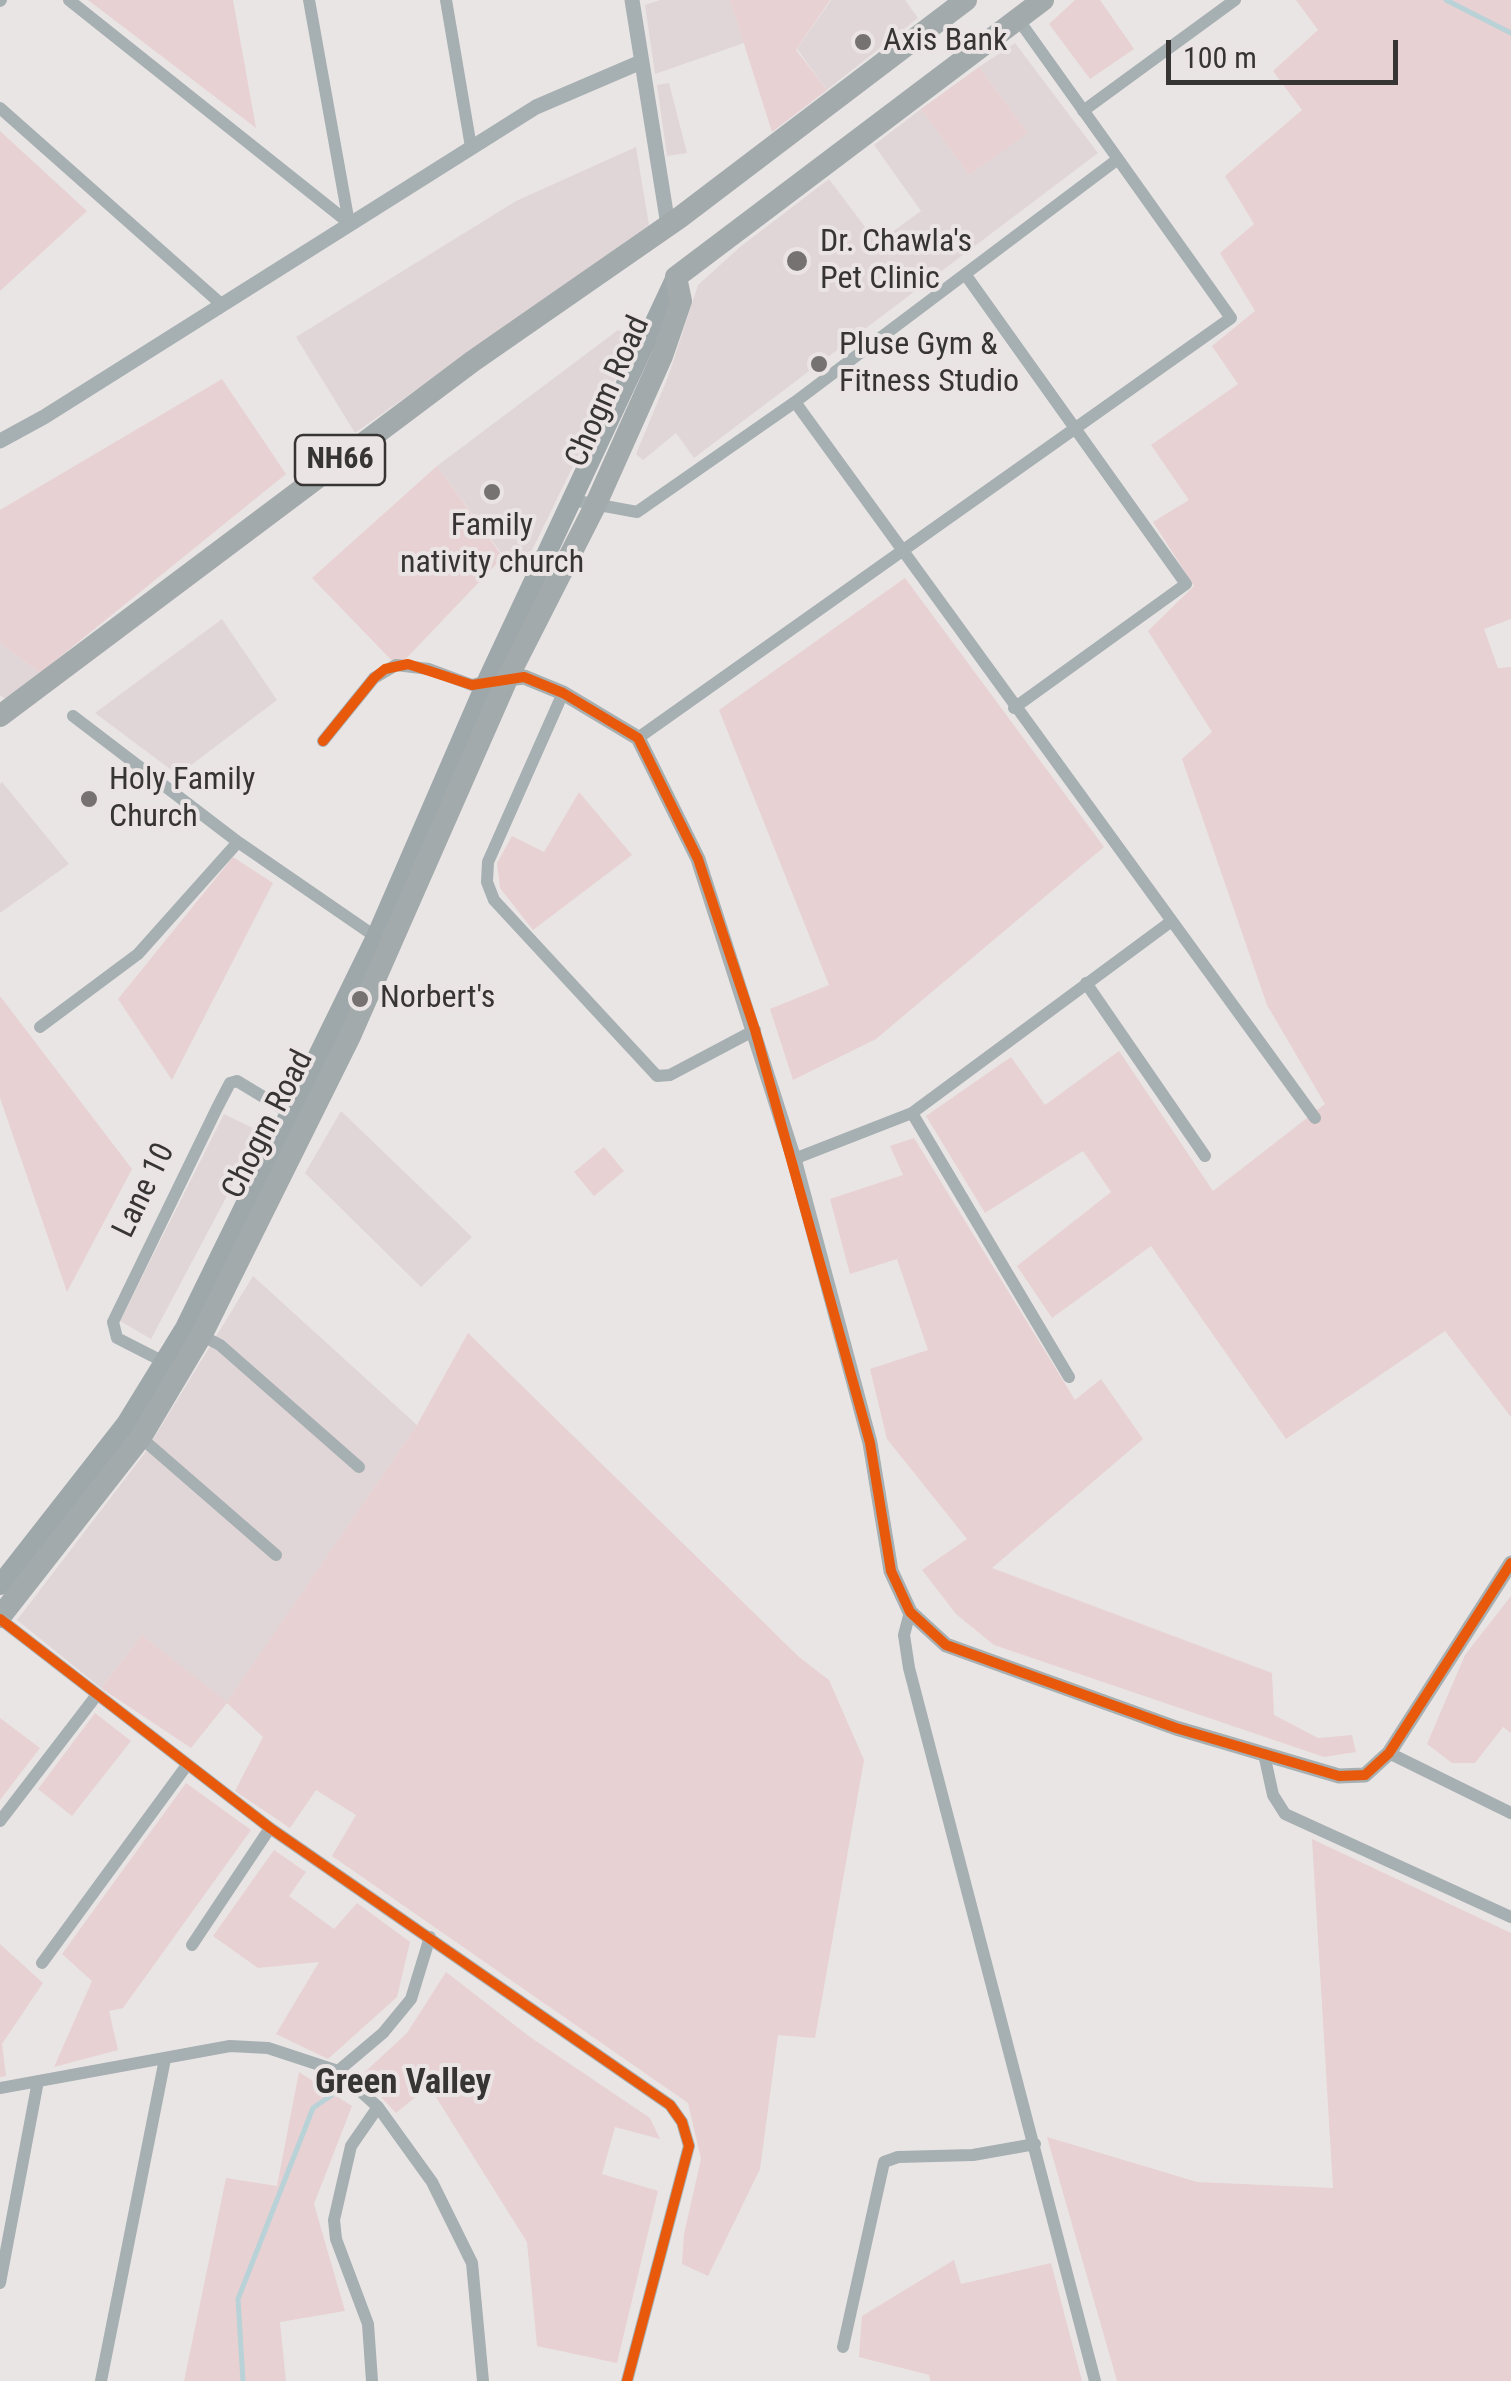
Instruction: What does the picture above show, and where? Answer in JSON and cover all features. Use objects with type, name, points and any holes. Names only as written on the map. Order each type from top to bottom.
[{"type":"highway","name":"NH66","points":[[2,710],[473,361],[668,226],[966,0]]},
{"type":"highway","points":[[1018,19],[1043,0]]},
{"type":"highway","name":"Chogm Road","points":[[0,1618],[134,1431],[193,1332],[350,1036],[497,680],[676,326],[681,301],[676,277],[1018,19]]},
{"type":"main road","name":"Chogm Road","points":[[0,1585],[134,1431],[164,1362],[193,1332],[290,1113],[497,680]]},
{"type":"street","points":[[69,0],[349,223]]},
{"type":"street","points":[[309,0],[349,223]]},
{"type":"street","points":[[446,0],[471,147]]},
{"type":"street","points":[[632,0],[668,226]]},
{"type":"street","points":[[1082,111],[1235,0]]},
{"type":"street","points":[[638,738],[1231,318],[1018,19]]},
{"type":"street","points":[[0,440],[44,417],[536,107],[641,62]]},
{"type":"street","points":[[0,108],[220,303]]},
{"type":"street","points":[[584,503],[637,512],[795,402],[1118,159]]},
{"type":"street","points":[[965,274],[1186,584],[1014,708]]},
{"type":"street","points":[[795,402],[1315,1118]]},
{"type":"street","points":[[323,741],[384,669],[408,664],[472,685],[524,678],[563,693],[638,738],[698,859],[756,1030],[870,1443],[890,1570],[910,1612],[946,1645],[1176,1728],[1339,1776],[1365,1775],[1389,1754],[1511,1563]]},
{"type":"street","points":[[563,693],[488,862],[486,882],[494,900],[657,1076],[670,1075],[756,1030]]},
{"type":"street","points":[[74,716],[238,842],[376,937]]},
{"type":"street","points":[[40,1027],[138,954],[238,842]]},
{"type":"street","points":[[794,1159],[912,1114],[1170,923]]},
{"type":"street","points":[[1086,984],[1205,1156]]},
{"type":"street","name":"Lane 10","points":[[164,1362],[117,1338],[114,1322],[216,1108],[237,1081],[290,1113]]},
{"type":"street","points":[[912,1114],[1069,1377]]},
{"type":"street","points":[[193,1332],[220,1345],[359,1466]]},
{"type":"street","points":[[134,1431],[276,1555]]},
{"type":"street","points":[[910,1612],[904,1635],[908,1668],[1095,2381]]},
{"type":"street","points":[[0,1618],[270,1828],[670,2104],[682,2122],[689,2146],[627,2381]]},
{"type":"street","points":[[0,1822],[96,1696]]},
{"type":"street","points":[[1264,1754],[1274,1795],[1285,1814],[1511,1918]]},
{"type":"street","points":[[1389,1754],[1511,1813]]},
{"type":"street","points":[[42,1963],[187,1766]]},
{"type":"street","points":[[192,1946],[270,1828]]},
{"type":"street","points":[[338,2071],[383,2033],[411,1999],[430,1938]]},
{"type":"street","points":[[0,2088],[230,2046],[268,2048],[338,2071],[378,2107],[432,2182],[472,2263],[483,2381]]},
{"type":"street","points":[[101,2381],[166,2059]]},
{"type":"street","points":[[0,2283],[38,2082]]},
{"type":"street","points":[[372,2381],[368,2324],[336,2239],[334,2220],[351,2146],[378,2107]]},
{"type":"street","points":[[842,2347],[884,2162],[898,2157],[973,2155],[1035,2144]]},
{"type":"shaded area","points":[[88,0],[233,0],[256,128]]},
{"type":"shaded area","points":[[660,0],[730,0],[744,43],[655,74],[645,5]]},
{"type":"shaded area","points":[[730,0],[830,0],[796,50],[827,90],[772,132]]},
{"type":"shaded area","points":[[831,0],[905,0],[918,18],[827,90],[797,49]]},
{"type":"shaded area","points":[[1075,0],[1100,0],[1134,49],[1090,79],[1049,24]]},
{"type":"shaded area","points":[[1296,0],[1511,0],[1511,619],[1484,629],[1498,668],[1511,667],[1511,1417],[1445,1331],[1286,1439],[1151,1246],[1052,1318],[1017,1266],[1111,1192],[1083,1151],[985,1213],[926,1116],[1011,1057],[1045,1105],[1119,1051],[1213,1191],[1325,1104],[1267,1005],[1182,759],[1212,732],[1148,631],[1194,586],[1153,522],[1189,500],[1151,445],[1238,384],[1212,346],[1255,311],[1220,253],[1254,224],[1225,176],[1302,110],[1273,71],[1318,30]]},
{"type":"shaded area","points":[[1015,43],[1098,153],[694,458],[676,433],[643,460],[636,454],[668,377],[698,285],[740,247],[829,179],[877,243],[921,211],[874,145],[921,109],[969,175],[1027,132],[979,67]]},
{"type":"shaded area","points":[[979,67],[1028,133],[969,175],[921,109]]},
{"type":"shaded area","points":[[669,83],[687,153],[667,156],[657,85]]},
{"type":"shaded area","points":[[0,131],[87,211],[0,291]]},
{"type":"shaded area","points":[[636,147],[649,225],[355,433],[296,337],[516,201]]},
{"type":"shaded area","points":[[618,330],[635,339],[519,577],[437,466]]},
{"type":"shaded area","points":[[222,379],[286,474],[40,673],[0,643],[0,510]]},
{"type":"shaded area","points":[[437,466],[503,557],[398,667],[312,578]]},
{"type":"shaded area","points":[[905,578],[1104,847],[876,1039],[793,1080],[770,1009],[829,985],[719,710]]},
{"type":"shaded area","points":[[222,619],[277,700],[178,775],[95,713]]},
{"type":"shaded area","points":[[0,643],[40,673],[5,699],[0,695]]},
{"type":"shaded area","points":[[0,784],[69,864],[0,913]]},
{"type":"shaded area","points":[[579,792],[632,855],[533,930],[500,888],[497,863],[512,836],[544,852]]},
{"type":"shaded area","points":[[233,857],[273,883],[172,1080],[118,999]]},
{"type":"shaded area","points":[[0,996],[132,1169],[67,1292],[0,1098]]},
{"type":"shaded area","points":[[341,1111],[472,1237],[421,1287],[305,1173]]},
{"type":"shaded area","points":[[224,1114],[261,1132],[151,1339],[120,1321]]},
{"type":"shaded area","points":[[914,1138],[1075,1400],[1101,1379],[1143,1439],[992,1568],[1272,1673],[1274,1715],[1318,1738],[1352,1735],[1356,1752],[1324,1757],[994,1645],[956,1614],[922,1570],[967,1539],[887,1439],[870,1369],[928,1350],[897,1259],[850,1274],[830,1199],[903,1175],[890,1146]]},
{"type":"shaded area","points":[[604,1147],[624,1171],[594,1196],[574,1172]]},
{"type":"shaded area","points":[[253,1276],[417,1425],[227,1703],[142,1635],[101,1688],[17,1620],[144,1454]]},
{"type":"shaded area","points":[[468,1333],[799,1657],[829,1680],[864,1760],[815,2038],[778,2035],[760,2169],[708,2276],[682,2264],[684,2234],[701,2159],[688,2103],[332,1856],[356,1815],[316,1790],[290,1828],[235,1791],[263,1737],[227,1703],[191,1748],[101,1688],[142,1635],[227,1702],[417,1425]]},
{"type":"shaded area","points":[[1511,1596],[1511,1733],[1503,1727],[1475,1763],[1452,1763],[1427,1744],[1465,1655]]},
{"type":"shaded area","points":[[95,1713],[131,1741],[72,1816],[38,1789]]},
{"type":"shaded area","points":[[0,1718],[40,1748],[0,1800]]},
{"type":"shaded area","points":[[186,1783],[251,1830],[123,2008],[109,2011],[118,2050],[54,2067],[92,1981],[62,1954]]},
{"type":"shaded area","points":[[1312,1839],[1511,1933],[1511,2381],[1117,2381],[1047,2137],[1197,2182],[1333,2188]]},
{"type":"shaded area","points":[[274,1850],[306,1872],[289,1896],[334,1929],[357,1903],[410,1942],[397,1997],[328,2059],[276,2034],[319,1962],[258,1968],[213,1936]]},
{"type":"shaded area","points":[[0,1944],[43,1983],[2,2044],[6,2076],[0,2077]]},
{"type":"shaded area","points":[[446,1972],[530,2037],[650,2118],[660,2139],[615,2127],[602,2174],[658,2191],[617,2363],[537,2346],[527,2242],[429,2086],[396,2113],[366,2081],[365,2072],[407,2033]]},
{"type":"shaded area","points":[[299,2072],[352,2106],[314,2204],[345,2311],[280,2322],[286,2381],[184,2381],[226,2178],[277,2186]]},
{"type":"shaded area","points":[[954,2260],[961,2284],[1051,2263],[1082,2381],[930,2381],[929,2375],[859,2357],[862,2316]]},
{"type":"waterway","points":[[1446,0],[1511,33]]},
{"type":"waterway","points":[[243,2381],[238,2299],[313,2108],[336,2092]]},
{"type":"cycle path","points":[[323,741],[374,678],[385,669],[408,664],[472,685],[524,677],[563,693],[638,738],[698,859],[755,1030],[870,1443],[891,1571],[910,1612],[946,1645],[1176,1728],[1339,1776],[1365,1775],[1389,1753],[1511,1563]]},
{"type":"cycle path","points":[[0,1619],[270,1828],[670,2105],[682,2122],[689,2146],[627,2381]]},
{"type":"place","name":"Axis Bank","points":[[863,42]]},
{"type":"place","name":"Dr. Chawla's Pet Clinic","points":[[797,261]]},
{"type":"place","name":"Pluse Gym & Fitness Studio","points":[[819,364]]},
{"type":"place","name":"Family nativity church","points":[[492,492]]},
{"type":"place","name":"Holy Family Church","points":[[89,799]]},
{"type":"place","name":"Norbert's","points":[[360,999]]},
{"type":"district","name":"Green Valley","points":[[403,2084]]}]
